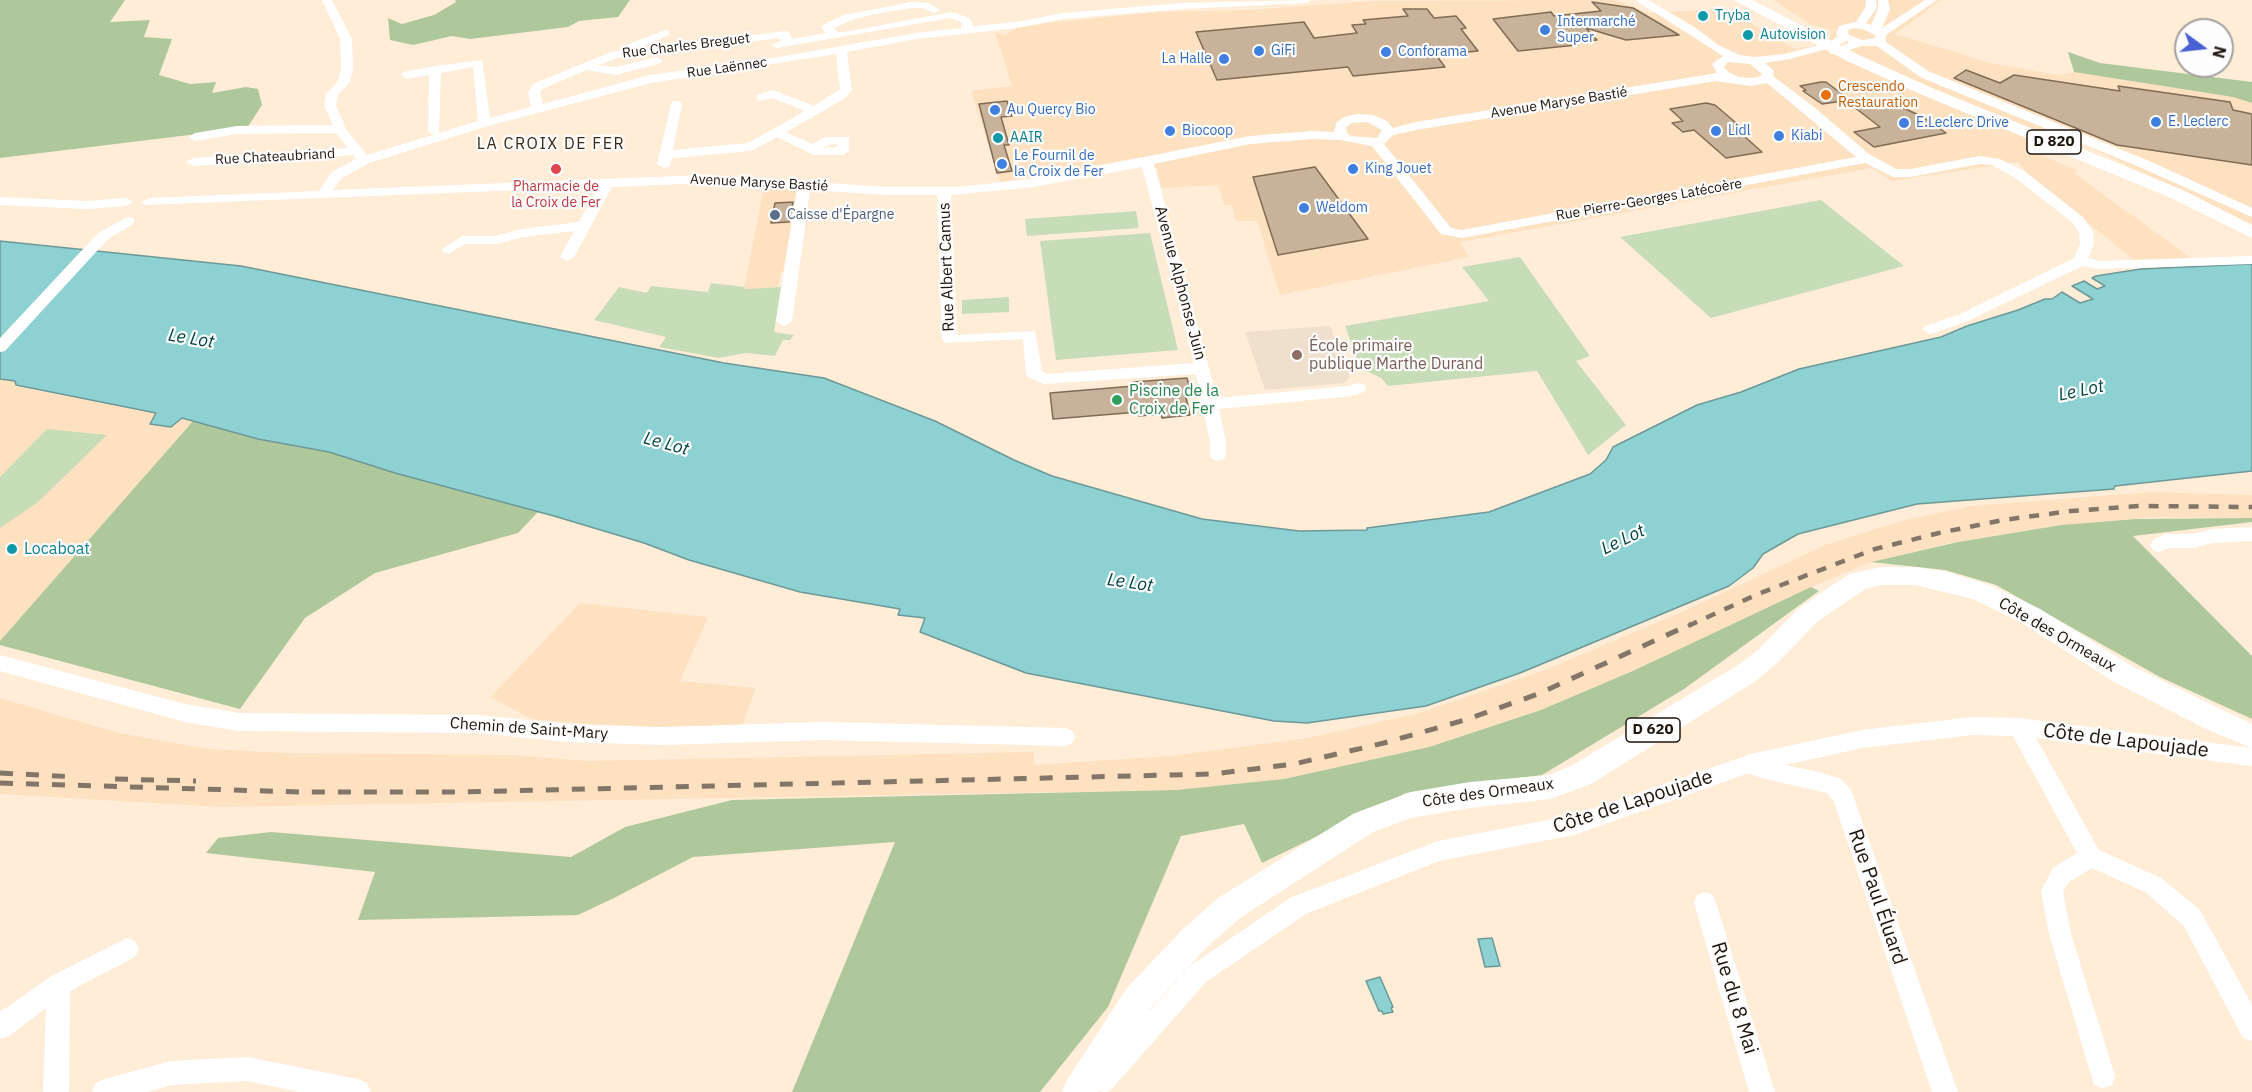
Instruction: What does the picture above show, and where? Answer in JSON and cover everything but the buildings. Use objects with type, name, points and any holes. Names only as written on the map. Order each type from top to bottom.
[{"type":"main road","points":[[1738,0],[1794,29]]},
{"type":"main road","name":"D 820","points":[[1750,0],[1813,39],[1856,51],[1926,91],[2079,152],[2176,194],[2252,232]]},
{"type":"main road","name":"Côte des Ormeaux","points":[[1084,1084],[1138,999],[1194,939],[1239,902],[1363,823],[1411,805],[1470,795],[1550,787],[1581,775],[1747,673],[1768,656],[1808,615],[1858,581],[1881,576],[1915,576],[1944,581],[1981,592],[2031,616],[2123,674],[2206,716],[2252,736]]},
{"type":"street","points":[[327,0],[346,39],[347,68],[344,82],[332,94],[330,100],[340,129],[361,156]]},
{"type":"street","name":"Rue Laënnec","points":[[324,194],[337,175],[361,156],[650,79],[841,50],[916,36],[1017,25],[1092,13],[1306,0]]},
{"type":"street","points":[[1630,0],[1682,29],[1716,55],[1719,64],[1731,78],[1787,94]]},
{"type":"street","points":[[1640,0],[1689,28],[1716,48],[1737,58],[1754,61],[1803,53],[1834,44],[1845,37]]},
{"type":"street","points":[[1859,26],[1871,8],[1871,0]]},
{"type":"street","points":[[1878,35],[1884,9],[1883,0]]},
{"type":"street","points":[[1751,82],[1778,66],[1856,51],[1932,0]]},
{"type":"street","points":[[831,31],[848,17],[885,9],[924,5],[934,10]]},
{"type":"street","points":[[586,66],[616,71],[646,63],[786,38],[951,15],[966,20],[968,29]]},
{"type":"street","points":[[1856,51],[1842,34],[1843,28],[1859,26],[1878,35],[1924,74],[2142,163],[2252,213]]},
{"type":"street","points":[[615,54],[665,33]]},
{"type":"street","name":"Rue Charles Breguet","points":[[538,110],[534,93],[537,87],[615,54],[786,38]]},
{"type":"street","points":[[666,155],[751,147],[840,96],[846,90],[841,50]]},
{"type":"street","name":"Avenue Maryse Bastié","points":[[1341,132],[1341,123],[1352,118],[1403,122],[1710,71],[1719,64],[1737,58]]},
{"type":"street","points":[[406,75],[478,59],[484,123]]},
{"type":"street","points":[[1754,61],[1787,94],[1810,110],[1864,157],[1893,173],[1911,173],[1980,160],[1995,162],[2019,174],[2079,220],[2086,232],[2087,244],[2080,261]]},
{"type":"street","points":[[434,132],[435,70]]},
{"type":"street","name":"Avenue Maryse Bastié","points":[[148,207],[200,201],[324,194],[661,180],[734,179],[889,191],[944,191],[1033,183],[1250,140],[1341,132],[1358,143],[1376,142],[1385,139],[1388,133],[1416,126],[1716,77],[1731,78]]},
{"type":"street","points":[[761,98],[774,94],[814,111]]},
{"type":"street","points":[[661,180],[676,104]]},
{"type":"street","points":[[1378,121],[1386,127],[1388,133]]},
{"type":"street","points":[[195,137],[237,130],[340,129]]},
{"type":"street","points":[[776,132],[812,149]]},
{"type":"street","name":"Rue Pierre-Georges Latécoère","points":[[1376,142],[1446,231],[1462,234],[1858,162],[1864,157]]},
{"type":"street","name":"Rue Chateaubriand","points":[[193,162],[361,156]]},
{"type":"street","name":"Avenue Alphonse Juin","points":[[1147,162],[1203,368],[1218,455]]},
{"type":"street","points":[[567,257],[606,183]]},
{"type":"street","points":[[784,321],[804,184]]},
{"type":"street","name":"Rue Albert Camus","points":[[944,191],[950,340],[1030,334],[1034,373],[1044,379],[1203,368]]},
{"type":"street","points":[[0,201],[87,205],[137,200],[148,207]]},
{"type":"street","points":[[112,225],[114,208],[126,202]]},
{"type":"street","points":[[87,205],[112,225]]},
{"type":"street","points":[[0,347],[112,225],[148,207]]},
{"type":"street","points":[[448,250],[462,240],[475,238],[497,240],[522,233],[584,226]]},
{"type":"street","points":[[1930,329],[1963,318],[2080,261],[2100,265],[2252,260]]},
{"type":"street","points":[[1211,404],[1351,391],[1358,388]]},
{"type":"street","points":[[2159,545],[2165,541],[2193,541],[2213,536],[2252,534]]},
{"type":"street","name":"Chemin de Saint-Mary","points":[[0,663],[185,713],[239,722],[477,724],[568,733],[661,736],[824,731],[1065,737]]},
{"type":"street","name":"Côte de Lapoujade","points":[[1084,1084],[1102,1082],[1198,974],[1298,906],[1438,851],[1574,825],[1751,763],[1862,739],[1972,726],[2019,728],[2252,757]]},
{"type":"street","points":[[2019,728],[2091,857],[2153,885],[2192,918],[2252,1029]]},
{"type":"street","name":"Rue Paul Éluard","points":[[1751,763],[1761,769],[1834,786],[1843,797],[1945,1092]]},
{"type":"street","points":[[2091,857],[2061,875],[2052,891],[2060,934],[2103,1076]]},
{"type":"street","name":"Rue du 8 Mai","points":[[1705,903],[1762,1092]]},
{"type":"street","points":[[0,1027],[58,985],[127,949]]},
{"type":"street","points":[[56,1092],[58,985]]},
{"type":"street","points":[[105,1092],[171,1073],[248,1069],[358,1092]]},
{"type":"shaded area","points":[[1616,0],[1649,13],[1726,9],[1795,49],[1812,46],[1831,38],[1830,30],[1810,24],[1773,0],[1941,0],[1895,34],[1991,63],[2058,75],[2074,72],[2233,97],[2252,103],[2252,225],[2064,135],[2035,153],[2077,170],[2074,173],[2191,258],[2135,261],[2028,174],[2018,162],[1891,181],[1872,168],[1460,242],[1469,257],[1280,295],[1257,221],[1236,221],[1231,205],[1224,205],[1218,185],[1161,188],[1157,169],[1142,157],[1000,182],[971,91],[1012,86],[995,32],[1005,35],[1016,28],[1047,23],[1158,12],[1249,10],[1373,1]]},
{"type":"shaded area","points":[[764,187],[797,189],[783,272],[781,272],[778,287],[744,289]]},
{"type":"shaded area","name":"École primaire publique Marthe Durand","points":[[1330,326],[1350,377],[1344,383],[1265,390],[1245,332]]},
{"type":"shaded area","points":[[0,379],[15,381],[24,388],[156,413],[150,424],[171,427],[181,418],[194,420],[0,641]]},
{"type":"shaded area","points":[[2152,492],[2252,495],[2252,518],[2159,517],[2061,525],[1954,542],[1871,562],[1811,587],[1635,670],[1541,710],[1429,747],[1284,779],[1176,790],[221,807],[0,794],[0,698],[119,733],[209,749],[286,753],[514,755],[587,761],[1034,752],[1034,765],[1170,756],[1308,738],[1416,714],[1545,670],[1693,607],[1825,545],[1904,520],[1971,506]]},
{"type":"shaded area","points":[[580,603],[708,617],[680,681],[756,688],[741,729],[652,730],[531,719],[491,697]]},
{"type":"green space","points":[[0,0],[125,0],[110,22],[150,20],[144,37],[172,39],[159,75],[190,84],[216,82],[212,93],[246,87],[258,89],[262,105],[247,128],[0,158]]},
{"type":"green space","points":[[455,0],[630,0],[618,17],[579,21],[568,27],[470,39],[452,36],[413,45],[390,40],[388,18],[402,24],[434,15],[456,2]]},
{"type":"green space","points":[[2068,52],[2100,63],[2174,72],[2174,78],[2220,78],[2252,82],[2252,103],[2233,97],[2074,72]]},
{"type":"green space","points":[[1821,200],[1904,266],[1711,318],[1620,237]]},
{"type":"green space","points":[[1136,211],[1139,228],[1027,236],[1025,219]]},
{"type":"green space","points":[[1150,233],[1178,350],[1056,360],[1040,241]]},
{"type":"green space","points":[[1520,257],[1590,356],[1576,361],[1626,425],[1588,455],[1537,371],[1388,386],[1381,378],[1360,368],[1345,326],[1489,301],[1462,267]]},
{"type":"green space","points":[[711,283],[745,287],[745,289],[781,287],[774,332],[794,335],[790,340],[783,340],[775,356],[746,353],[719,358],[659,347],[666,337],[594,320],[619,287],[647,293],[651,286],[708,292]]},
{"type":"green space","points":[[1009,297],[1009,312],[962,314],[962,300]]},
{"type":"green space","points":[[194,420],[258,439],[329,452],[395,473],[538,512],[518,533],[375,573],[305,618],[240,709],[0,645],[0,641]]},
{"type":"green space","points":[[47,429],[107,435],[38,502],[0,528],[0,477]]},
{"type":"green space","points":[[2252,518],[2252,522],[2133,536],[2252,656],[2252,719],[2160,677],[1996,585],[1945,570],[1871,562],[1958,542],[2061,525],[2136,519]]},
{"type":"green space","points":[[1811,587],[1819,591],[1684,689],[1542,775],[1406,793],[1262,863],[1244,824],[1181,836],[1108,1007],[1040,1092],[792,1092],[895,842],[693,857],[578,915],[358,920],[375,872],[206,853],[218,838],[271,832],[571,857],[625,827],[732,800],[1176,790],[1284,779],[1429,747],[1541,710],[1635,670]]},
{"type":"water","name":"Le Lot","points":[[0,241],[241,266],[724,363],[824,378],[935,421],[1052,476],[1202,519],[1299,531],[1367,530],[1367,528],[1489,512],[1590,474],[1606,460],[1613,447],[1697,405],[1741,392],[1799,369],[1941,337],[2045,299],[2052,299],[2062,292],[2080,303],[2093,299],[2072,286],[2084,281],[2097,289],[2105,286],[2092,278],[2096,276],[2141,269],[2252,264],[2252,471],[2115,486],[2114,489],[1917,504],[1798,534],[1763,554],[1753,568],[1729,586],[1520,673],[1426,706],[1307,723],[1274,721],[1026,673],[920,632],[925,618],[898,615],[900,609],[800,592],[689,560],[644,543],[554,516],[395,473],[329,452],[258,439],[182,418],[171,427],[150,424],[156,413],[16,385],[15,381],[0,379]]},
{"type":"water","points":[[1492,938],[1500,966],[1485,967],[1478,939]]},
{"type":"water","points":[[1380,977],[1393,1012],[1383,1014],[1379,1011],[1366,981]]},
{"type":"railway","points":[[1688,626],[1758,594],[1875,549],[1939,533],[2003,520],[2071,511],[2140,506],[2252,507]]},
{"type":"railway","points":[[0,783],[301,792],[461,792],[1213,774],[1294,764],[1384,743],[1465,720],[1538,694],[1691,624]]},
{"type":"railway","points":[[0,773],[77,777]]},
{"type":"railway","points":[[115,779],[196,781]]},
{"type":"place","name":"Tryba","points":[[1703,16]]},
{"type":"place","name":"Intermarché Super","points":[[1545,30]]},
{"type":"place","name":"Autovision","points":[[1748,35]]},
{"type":"place","name":"GiFi","points":[[1259,51]]},
{"type":"place","name":"Conforama","points":[[1386,52]]},
{"type":"place","name":"La Halle","points":[[1224,59]]},
{"type":"place","name":"Crescendo Restauration","points":[[1826,95]]},
{"type":"place","name":"Au Quercy Bio","points":[[995,110]]},
{"type":"place","name":"E. Leclerc","points":[[2156,122]]},
{"type":"place","name":"E.Leclerc Drive","points":[[1904,123]]},
{"type":"place","name":"Biocoop","points":[[1170,131]]},
{"type":"place","name":"Lidl","points":[[1716,131]]},
{"type":"place","name":"Kiabi","points":[[1779,136]]},
{"type":"place","name":"AAIR","points":[[998,138]]},
{"type":"place","name":"Le Fournil de la Croix de Fer","points":[[1002,164]]},
{"type":"place","name":"Pharmacie de la Croix de Fer","points":[[556,169]]},
{"type":"place","name":"King Jouet","points":[[1353,169]]},
{"type":"place","name":"Weldom","points":[[1304,208]]},
{"type":"place","name":"Caisse d'Épargne","points":[[775,215]]},
{"type":"place","name":"École primaire publique Marthe Durand","points":[[1297,355]]},
{"type":"place","name":"Piscine de la Croix de Fer","points":[[1117,400]]},
{"type":"place","name":"Locaboat","points":[[12,549]]},
{"type":"district","name":"LA CROIX DE FER","points":[[551,144]]}]
